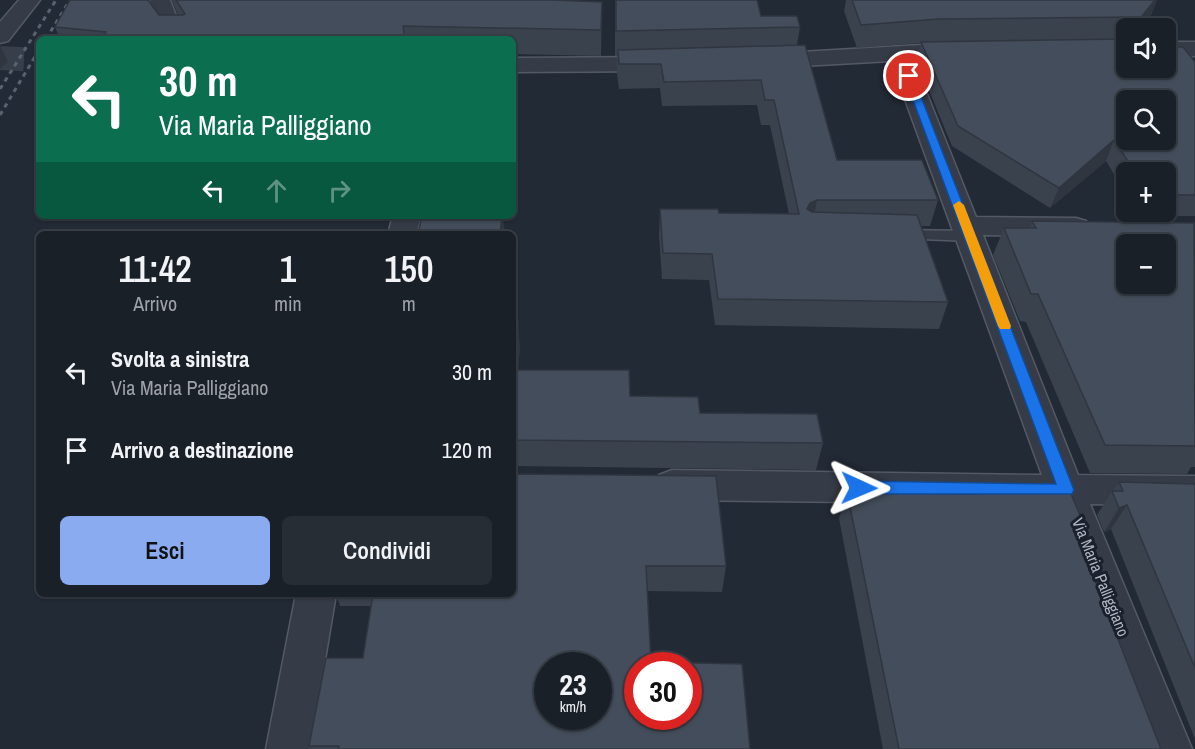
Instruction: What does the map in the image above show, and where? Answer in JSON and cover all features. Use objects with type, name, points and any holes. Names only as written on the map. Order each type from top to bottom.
[{"type":"street","points":[[0,36],[30,0]]},
{"type":"street","points":[[160,0],[163,15],[171,31],[177,36]]},
{"type":"street","points":[[1176,49],[1195,49]]},
{"type":"street","points":[[741,62],[944,51]]},
{"type":"street","name":"Via Maria Palliggiano","points":[[900,54],[1066,490],[1170,749]]},
{"type":"street","points":[[516,64],[684,64]]},
{"type":"street","points":[[969,231],[1099,227]]},
{"type":"street","points":[[642,485],[1195,491]]},
{"type":"street","points":[[288,749],[315,597]]},
{"type":"lane","points":[[880,234],[969,231]]},
{"type":"building","points":[[70,0],[148,0],[159,15],[185,14],[176,0],[602,2],[601,30],[403,26],[405,36],[104,36],[106,32],[55,27]]},
{"type":"building","points":[[616,0],[757,0],[761,16],[797,16],[800,27],[616,31]]},
{"type":"building","points":[[852,0],[1155,0],[1140,18],[939,19],[861,25]]},
{"type":"building","points":[[1116,39],[1116,78],[1176,78],[1176,47],[1183,47],[1195,62],[1195,195],[1176,195],[1176,162],[1128,162],[1121,150],[1176,150],[1176,90],[1116,90],[1116,143],[1114,140],[1059,188],[958,126],[921,42]]},
{"type":"building","points":[[805,45],[837,160],[922,160],[938,200],[817,200],[810,203],[807,209],[812,212],[917,215],[948,302],[718,299],[712,254],[663,253],[660,209],[718,209],[719,213],[799,214],[774,100],[765,100],[761,80],[664,82],[661,64],[619,64],[618,50]]},
{"type":"building","points":[[421,219],[502,219],[500,231],[419,231]]},
{"type":"building","points":[[1032,221],[1194,223],[1195,446],[1105,445],[1038,294],[1031,294],[1004,228],[1036,228]]},
{"type":"building","points":[[516,370],[629,370],[630,396],[698,397],[700,413],[817,414],[823,443],[516,440]]},
{"type":"building","points":[[516,474],[716,476],[726,566],[646,566],[650,652],[624,652],[624,730],[702,730],[702,663],[742,664],[750,749],[338,749],[339,746],[309,746],[326,658],[363,658],[373,597],[516,597]]},
{"type":"building","points":[[1119,482],[1195,484],[1195,668],[1127,505],[1119,508],[1112,491],[1123,491]]},
{"type":"building","points":[[975,488],[1069,489],[1082,520],[1073,524],[1161,749],[899,749],[847,492],[977,494]]},
{"type":"tunnel","points":[[0,58],[36,60]]},
{"type":"railway","points":[[0,89],[56,0]]},
{"type":"railway","points":[[48,36],[70,0]]},
{"type":"railway","points":[[0,115],[36,55]]},
{"type":"slow traffic","points":[[959,205],[1005,326]]},
{"type":"route","points":[[859,488],[1066,490],[909,76]]}]
